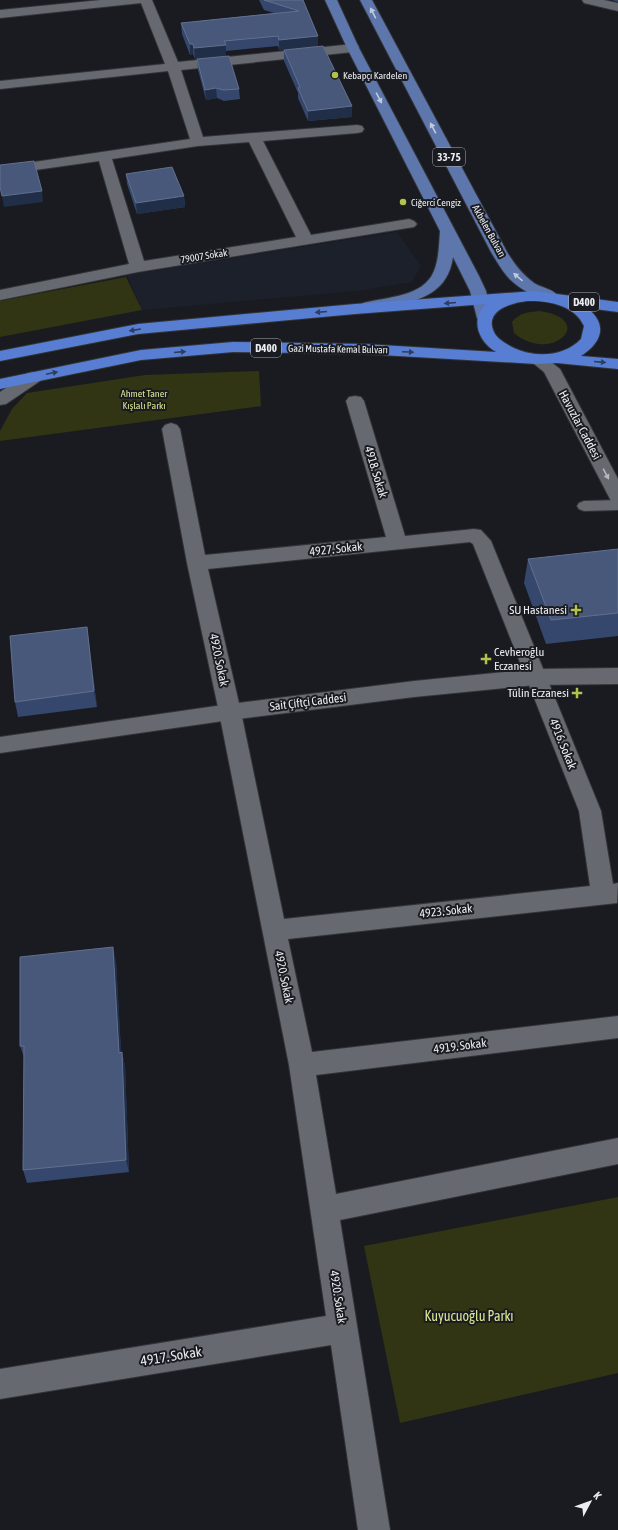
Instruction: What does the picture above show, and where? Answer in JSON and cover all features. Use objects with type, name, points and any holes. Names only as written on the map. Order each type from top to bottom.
[{"type":"highway","points":[[0,356],[138,329],[355,309],[384,308],[517,297],[534,296],[551,297],[567,302],[580,310],[589,319],[593,329],[591,339],[584,348],[571,355],[554,358],[536,359],[517,355],[502,348],[490,339],[485,329],[485,318],[491,309],[502,301],[517,297]]},
{"type":"highway","name":"D400","points":[[551,297],[618,307]]},
{"type":"highway","name":"Gazi Mustafa Kemal Bulvarı","points":[[0,384],[140,355],[233,347],[364,349],[536,359]]},
{"type":"highway","points":[[554,358],[618,364]]},
{"type":"main road","name":"33-75","points":[[331,0],[353,48],[476,286],[485,318]]},
{"type":"main road","name":"Akbelen Bulvarı","points":[[366,0],[499,252],[516,276],[530,287],[551,297]]},
{"type":"main road","points":[[355,309],[397,301],[424,292],[440,277],[448,230]]},
{"type":"street","points":[[0,14],[137,0]]},
{"type":"street","points":[[146,0],[173,67],[198,142]]},
{"type":"street","points":[[588,0],[618,7]]},
{"type":"street","points":[[0,85],[353,48]]},
{"type":"street","points":[[0,170],[198,142],[357,129]]},
{"type":"street","points":[[254,138],[306,241]]},
{"type":"street","points":[[104,155],[138,267]]},
{"type":"street","name":"79007 Sokak","points":[[0,295],[138,267],[409,224]]},
{"type":"street","name":"Havuzlar Caddesi","points":[[536,359],[551,369],[618,497]]},
{"type":"street","points":[[0,400],[34,377]]},
{"type":"street","name":"4918. Sokak","points":[[355,401],[398,542]]},
{"type":"street","name":"4920. Sokak","points":[[171,429],[197,563],[230,712],[302,1065],[374,1530]]},
{"type":"street","name":"4927. Sokak","points":[[197,563],[474,535]]},
{"type":"street","name":"4916. Sokak","points":[[474,535],[481,541],[590,811],[611,894]]},
{"type":"street","name":"Sait Çiftçi Caddesi","points":[[0,745],[230,712],[414,689],[535,677],[618,676]]},
{"type":"street","name":"4923. Sokak","points":[[274,930],[611,894]]},
{"type":"street","name":"4919. Sokak","points":[[302,1065],[618,1027]]},
{"type":"street","points":[[325,1210],[618,1151]]},
{"type":"street","name":"4917. Sokak","points":[[0,1384],[343,1328]]},
{"type":"lane","points":[[584,506],[618,505]]},
{"type":"shaded area","points":[[397,232],[421,266],[412,282],[357,291],[142,310],[127,275]]},
{"type":"green space","points":[[126,277],[142,310],[0,337],[0,301]]},
{"type":"green space","points":[[539,311],[557,316],[566,322],[567,330],[563,337],[554,342],[542,344],[528,342],[514,333],[512,322],[515,319],[524,314]]},
{"type":"green space","name":"Ahmet Taner Kışlalı Parkı","points":[[259,371],[261,406],[0,441],[0,431],[12,409],[27,393],[145,375]]},
{"type":"green space","name":"Kuyucuoğlu Parkı","points":[[618,1197],[618,1373],[400,1423],[364,1246]]},
{"type":"building","points":[[264,0],[303,0],[318,36],[279,40],[278,36],[224,41],[226,45],[194,48],[193,44],[190,44],[181,23],[299,11]]},
{"type":"building","points":[[323,46],[352,106],[308,111],[298,88],[300,87],[284,50]]},
{"type":"building","points":[[229,56],[239,89],[223,90],[216,88],[205,90],[197,59]]},
{"type":"building","points":[[34,161],[42,191],[2,196],[0,187],[0,165]]},
{"type":"building","points":[[172,167],[184,196],[136,203],[126,174]]},
{"type":"building","points":[[618,549],[618,613],[551,620],[528,559]]},
{"type":"building","points":[[87,627],[94,691],[15,702],[10,636]]},
{"type":"building","points":[[113,947],[119,1053],[122,1052],[126,1160],[23,1170],[24,1046],[20,1046],[20,957]]},
{"type":"place","name":"Kebapçı Kardelen","points":[[335,75]]},
{"type":"place","name":"Ciğerci Cengiz","points":[[403,202]]},
{"type":"place","name":"SU Hastanesi","points":[[576,610]]},
{"type":"place","name":"Cevheroğlu Eczanesi","points":[[486,659]]},
{"type":"place","name":"Tülin Eczanesi","points":[[577,693]]}]
